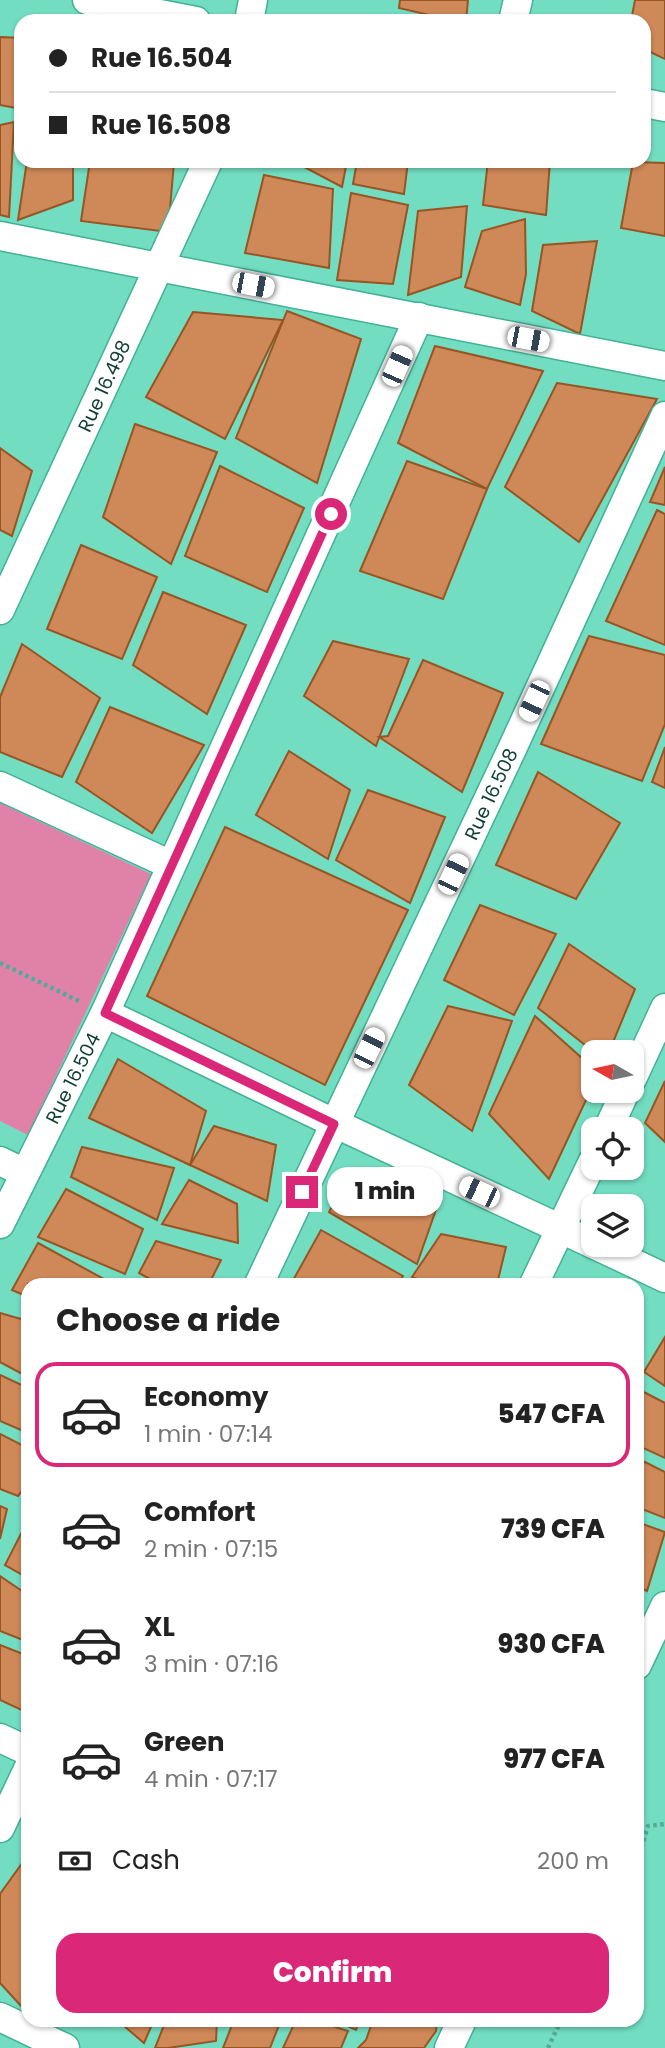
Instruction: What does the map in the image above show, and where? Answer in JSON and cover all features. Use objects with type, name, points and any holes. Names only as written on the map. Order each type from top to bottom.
[{"type":"street","points":[[87,0],[160,14]]},
{"type":"street","name":"Rue 16.498","points":[[0,610],[205,168]]},
{"type":"street","points":[[0,236],[665,366]]},
{"type":"street","name":"Rue 16.504","points":[[0,1224],[13,1167],[105,1013],[419,317]]},
{"type":"street","name":"Rue 16.508","points":[[262,1278],[512,749],[665,416]]},
{"type":"street","points":[[0,786],[171,864]]},
{"type":"street","points":[[644,1053],[665,1008]]},
{"type":"street","points":[[105,1013],[334,1124],[581,1238]]},
{"type":"street","points":[[537,1278],[584,1180]]},
{"type":"street","points":[[621,1257],[665,1278]]},
{"type":"street","points":[[644,1650],[665,1606]]},
{"type":"street","points":[[0,1738],[21,1748]]},
{"type":"street","points":[[0,1828],[21,1784]]},
{"type":"street","points":[[0,2017],[65,2048]]},
{"type":"street","points":[[449,2048],[459,2027]]},
{"type":"path","points":[[0,963],[105,1013]]},
{"type":"path","points":[[644,1839],[648,1826],[665,1824]]},
{"type":"path","points":[[548,2048],[558,2027]]},
{"type":"shaded area","points":[[0,803],[151,874],[28,1135],[0,1121]]},
{"type":"building","points":[[400,0],[468,0],[467,14],[425,14],[399,8]]},
{"type":"building","points":[[635,0],[665,0],[665,59],[651,52],[651,14],[632,14]]},
{"type":"building","points":[[0,37],[14,38],[14,108],[0,105]]},
{"type":"building","points":[[14,122],[9,217],[0,215],[0,125]]},
{"type":"building","points":[[651,163],[665,163],[665,236],[621,228],[632,168],[651,168]]},
{"type":"building","points":[[26,168],[73,168],[73,200],[18,220]]},
{"type":"building","points":[[89,168],[173,168],[168,232],[81,221]]},
{"type":"building","points":[[306,168],[346,168],[342,187]]},
{"type":"building","points":[[356,168],[407,168],[404,194],[353,184]]},
{"type":"building","points":[[487,168],[549,168],[546,215],[483,205]]},
{"type":"building","points":[[264,175],[333,189],[329,268],[245,253]]},
{"type":"building","points":[[351,193],[408,205],[393,284],[337,280]]},
{"type":"building","points":[[467,206],[461,277],[408,295],[418,211]]},
{"type":"building","points":[[525,219],[526,274],[520,305],[465,287],[482,231]]},
{"type":"building","points":[[597,241],[580,334],[532,311],[543,245]]},
{"type":"building","points":[[287,311],[361,339],[317,483],[236,438]]},
{"type":"building","points":[[193,312],[283,320],[225,439],[146,397]]},
{"type":"building","points":[[435,346],[543,371],[487,489],[398,443]]},
{"type":"building","points":[[557,383],[657,399],[579,542],[505,487]]},
{"type":"building","points":[[135,424],[217,452],[171,564],[103,517]]},
{"type":"building","points":[[0,448],[32,471],[12,536],[0,530]]},
{"type":"building","points":[[407,461],[487,489],[443,599],[360,571]]},
{"type":"building","points":[[220,466],[304,508],[267,592],[185,556]]},
{"type":"building","points":[[665,467],[665,505],[650,502]]},
{"type":"building","points":[[657,510],[665,514],[665,645],[606,621]]},
{"type":"building","points":[[81,545],[157,577],[122,659],[47,629]]},
{"type":"building","points":[[163,592],[246,625],[207,714],[133,665]]},
{"type":"building","points":[[589,636],[665,655],[665,724],[642,781],[541,744]]},
{"type":"building","points":[[333,641],[409,659],[376,746],[304,696]]},
{"type":"building","points":[[22,644],[100,698],[62,777],[0,752],[0,697]]},
{"type":"building","points":[[423,660],[503,693],[462,792],[379,737],[388,736]]},
{"type":"building","points":[[110,707],[204,745],[152,833],[76,782]]},
{"type":"building","points":[[665,747],[665,788],[652,782]]},
{"type":"building","points":[[289,751],[350,790],[328,859],[256,815]]},
{"type":"building","points":[[538,772],[620,823],[576,899],[496,865]]},
{"type":"building","points":[[368,790],[445,817],[410,903],[336,860]]},
{"type":"building","points":[[225,827],[408,910],[325,1085],[147,996]]},
{"type":"building","points":[[480,905],[556,934],[514,1015],[444,980]]},
{"type":"building","points":[[569,944],[635,989],[614,1040],[581,1042],[538,1008]]},
{"type":"building","points":[[448,1006],[512,1021],[472,1131],[409,1085]]},
{"type":"building","points":[[535,1016],[581,1057],[581,1103],[585,1103],[549,1179],[489,1114]]},
{"type":"building","points":[[118,1059],[206,1111],[190,1165],[89,1118]]},
{"type":"building","points":[[665,1081],[665,1142],[645,1123]]},
{"type":"building","points":[[214,1126],[276,1145],[267,1201],[190,1165]]},
{"type":"building","points":[[82,1147],[174,1168],[157,1220],[71,1177]]},
{"type":"building","points":[[189,1180],[237,1204],[238,1243],[162,1224]]},
{"type":"building","points":[[344,1183],[439,1201],[417,1264],[329,1212]]},
{"type":"building","points":[[66,1189],[143,1229],[125,1274],[38,1237]]},
{"type":"building","points":[[321,1230],[403,1276],[402,1278],[294,1278]]},
{"type":"building","points":[[441,1234],[506,1247],[498,1278],[412,1277]]},
{"type":"building","points":[[156,1241],[221,1260],[212,1278],[148,1278],[139,1273]]},
{"type":"building","points":[[38,1243],[102,1278],[21,1278],[21,1294],[12,1290]]},
{"type":"building","points":[[0,1313],[21,1319],[21,1373],[0,1362]]},
{"type":"building","points":[[665,1337],[665,1386],[644,1372]]},
{"type":"building","points":[[0,1375],[21,1385],[21,1430],[0,1421]]},
{"type":"building","points":[[644,1392],[665,1403],[665,1458],[644,1448]]},
{"type":"building","points":[[0,1434],[21,1444],[21,1492],[18,1496],[0,1489]]},
{"type":"building","points":[[644,1462],[665,1472],[665,1518],[644,1510]]},
{"type":"building","points":[[0,1506],[7,1509],[0,1539]]},
{"type":"building","points":[[644,1524],[665,1532],[647,1591],[644,1590]]},
{"type":"building","points":[[21,1534],[21,1574],[5,1565]]},
{"type":"building","points":[[0,1576],[21,1590],[21,1639],[0,1631]]},
{"type":"building","points":[[0,1645],[21,1653],[21,1710],[0,1700]]},
{"type":"building","points":[[21,1865],[21,2006],[0,1983],[0,1894]]},
{"type":"building","points":[[125,2027],[151,2027],[144,2043]]},
{"type":"building","points":[[163,2027],[217,2027],[216,2041],[155,2048]]},
{"type":"building","points":[[231,2027],[278,2027],[270,2048],[223,2048]]},
{"type":"building","points":[[293,2027],[336,2027],[348,2031],[341,2048],[283,2048]]},
{"type":"building","points":[[371,2027],[436,2027],[424,2048],[358,2048],[366,2040]]},
{"type":"route","points":[[302,1192],[334,1124],[105,1013],[331,514]]}]
